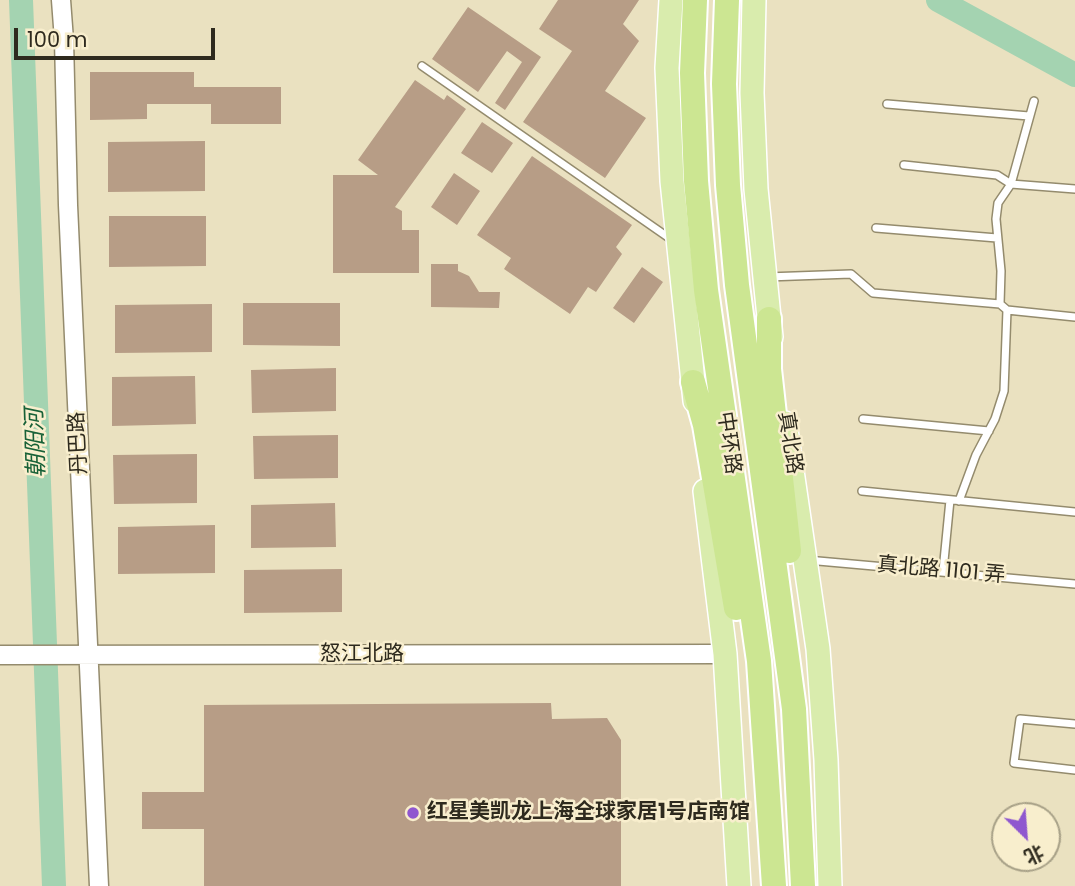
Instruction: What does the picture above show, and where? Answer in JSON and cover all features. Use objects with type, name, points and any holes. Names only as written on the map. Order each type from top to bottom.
[{"type":"highway","name":"中环路","points":[[695,0],[692,72],[696,181],[706,290],[759,661],[774,879]]},
{"type":"highway","name":"中环路","points":[[727,0],[724,84],[730,210],[737,285],[794,709],[803,879]]},
{"type":"highway","points":[[768,320],[769,369],[793,593],[794,709]]},
{"type":"highway","points":[[693,382],[705,425],[737,610],[758,789],[774,879]]},
{"type":"main road","points":[[670,0],[668,80],[672,181],[725,654],[739,886]]},
{"type":"main road","name":"真北路","points":[[754,0],[752,93],[768,320],[807,560],[818,649],[830,886]]},
{"type":"street","name":"丹巴路","points":[[61,0],[99,886]]},
{"type":"street","name":"怒江北路","points":[[0,655],[725,654]]},
{"type":"lane","points":[[422,66],[678,244]]},
{"type":"lane","points":[[1000,304],[1001,271],[996,219],[998,203],[1011,184],[1034,101]]},
{"type":"lane","points":[[887,104],[1029,116]]},
{"type":"lane","points":[[904,165],[997,175],[1011,184],[1075,189]]},
{"type":"lane","points":[[876,228],[997,238]]},
{"type":"lane","points":[[765,277],[851,274],[873,293],[1000,304],[1007,310],[1075,317]]},
{"type":"lane","points":[[959,501],[1004,391],[1007,310]]},
{"type":"lane","points":[[863,419],[989,431]]},
{"type":"lane","points":[[862,491],[1075,512]]},
{"type":"lane","points":[[943,567],[950,500]]},
{"type":"lane","name":"真北路 1101 弄","points":[[807,560],[943,567],[1075,584]]},
{"type":"lane","points":[[1075,724],[1020,719],[1014,763],[1075,770]]},
{"type":"building","points":[[558,0],[639,0],[623,24],[639,41],[605,91],[646,118],[605,178],[523,122],[572,51],[539,29]]},
{"type":"building","points":[[468,7],[541,57],[505,110],[495,103],[522,62],[507,51],[478,92],[432,59]]},
{"type":"building","points":[[90,72],[194,72],[194,87],[281,87],[281,124],[211,124],[211,104],[147,104],[147,119],[90,120]]},
{"type":"building","points":[[415,80],[444,100],[447,95],[466,109],[395,207],[402,211],[402,230],[419,230],[419,273],[333,273],[333,175],[378,175],[358,160]]},
{"type":"building","points":[[482,122],[513,143],[492,173],[461,153]]},
{"type":"building","points":[[205,141],[205,191],[108,192],[108,142]]},
{"type":"building","points":[[532,156],[632,225],[616,247],[622,254],[596,292],[588,287],[570,314],[504,269],[511,258],[477,235]]},
{"type":"building","points":[[454,173],[480,191],[457,225],[431,207]]},
{"type":"building","points":[[109,216],[206,216],[206,266],[109,267]]},
{"type":"building","points":[[431,264],[458,264],[458,271],[469,276],[479,292],[500,292],[499,308],[431,307]]},
{"type":"building","points":[[642,267],[663,282],[634,323],[613,308]]},
{"type":"building","points":[[243,303],[340,303],[340,346],[243,345]]},
{"type":"building","points":[[212,304],[212,352],[115,353],[115,305]]},
{"type":"building","points":[[336,368],[336,411],[252,413],[251,370]]},
{"type":"building","points":[[195,376],[196,424],[112,426],[112,377]]},
{"type":"building","points":[[338,435],[338,478],[254,479],[253,436]]},
{"type":"building","points":[[197,454],[197,503],[114,504],[113,455]]},
{"type":"building","points":[[335,503],[336,547],[251,548],[251,505]]},
{"type":"building","points":[[215,525],[215,573],[118,574],[118,527]]},
{"type":"building","points":[[342,569],[342,612],[244,613],[244,570]]},
{"type":"building","name":"红星美凯龙上海全球家居1号店南馆","points":[[551,703],[552,719],[607,718],[621,740],[621,886],[204,886],[204,829],[142,829],[142,792],[204,792],[204,705]]},
{"type":"waterway","name":"朝阳河","points":[[21,0],[54,886]]},
{"type":"waterway","points":[[938,0],[1075,75]]},
{"type":"place","name":"红星美凯龙上海全球家居1号店南馆","points":[[413,813]]}]
